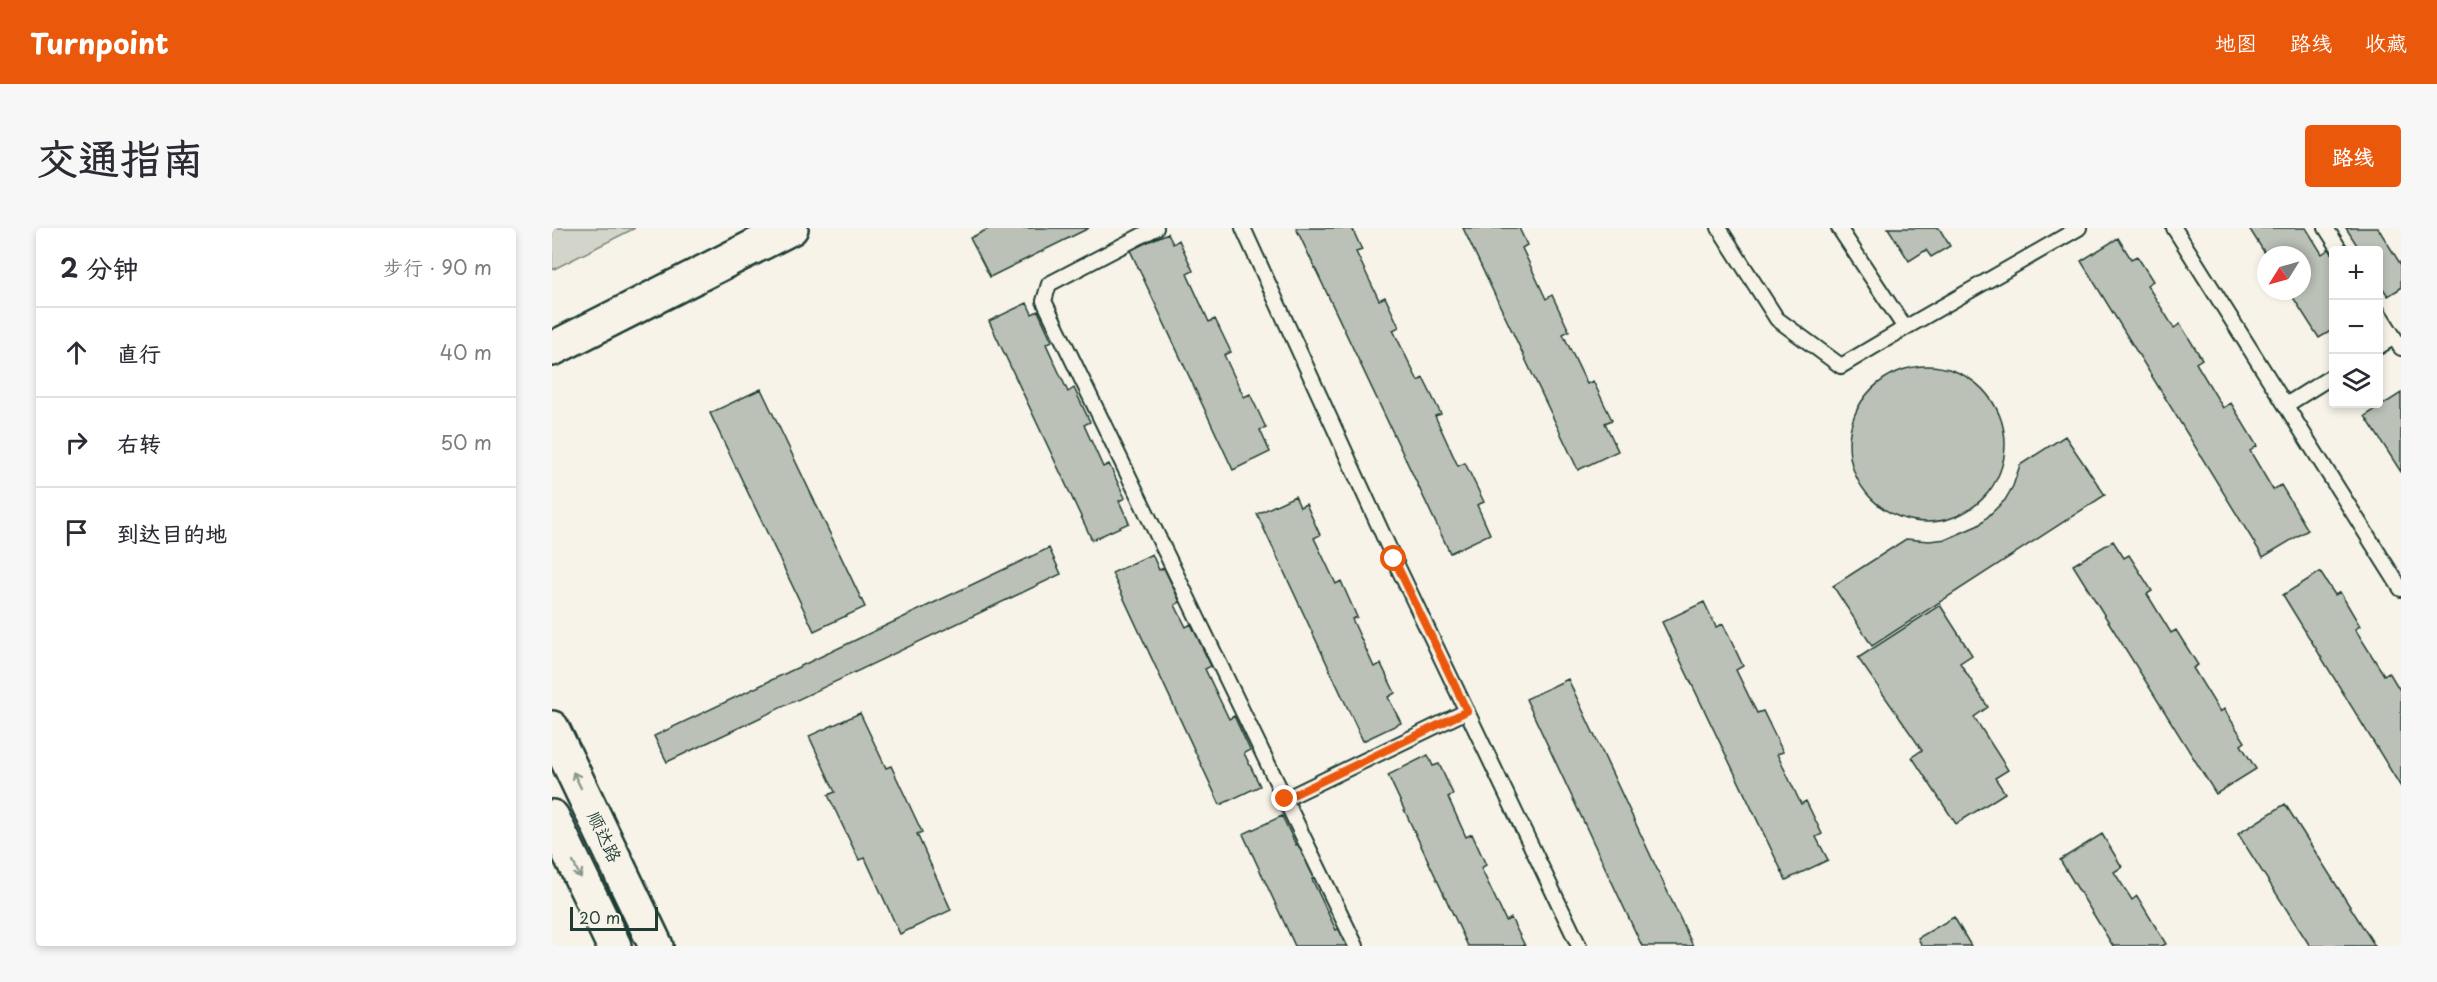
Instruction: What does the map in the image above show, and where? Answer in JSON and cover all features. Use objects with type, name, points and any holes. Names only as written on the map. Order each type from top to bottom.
[{"type":"main road","points":[[552,349],[791,228]]},
{"type":"main road","name":"顺达路","points":[[552,728],[656,946]]},
{"type":"main road","points":[[552,817],[614,946]]},
{"type":"lane","points":[[1156,228],[1048,284],[1044,301],[1356,946]]},
{"type":"lane","points":[[1243,228],[1389,549],[1579,946]]},
{"type":"lane","points":[[1719,228],[1777,320],[1841,366],[2079,228]]},
{"type":"lane","points":[[1839,228],[1905,328]]},
{"type":"lane","points":[[2174,228],[2401,589]]},
{"type":"lane","points":[[2326,228],[2337,246]]},
{"type":"lane","points":[[2383,319],[2398,343],[2383,346]]},
{"type":"lane","points":[[2286,405],[2329,378]]},
{"type":"lane","points":[[1285,799],[1467,711]]},
{"type":"shaded area","points":[[552,228],[635,228],[552,270]]},
{"type":"building","points":[[990,228],[1089,228],[990,277],[970,238]]},
{"type":"building","points":[[1296,228],[1352,228],[1362,250],[1356,252],[1379,300],[1385,297],[1399,327],[1393,330],[1418,381],[1423,378],[1441,414],[1435,416],[1458,466],[1465,463],[1484,502],[1477,505],[1490,534],[1450,553]]},
{"type":"building","points":[[1463,228],[1519,228],[1527,245],[1522,248],[1546,299],[1552,295],[1569,331],[1563,334],[1587,384],[1593,381],[1612,420],[1605,423],[1618,451],[1578,470]]},
{"type":"building","points":[[1888,228],[1939,228],[1950,246],[1931,257],[1926,250],[1909,261]]},
{"type":"building","points":[[2249,228],[2306,228],[2322,254],[2329,249],[2329,332],[2319,338],[2295,300],[2311,300],[2311,246],[2260,246]]},
{"type":"building","points":[[2346,228],[2378,228],[2401,265],[2401,288],[2388,296],[2383,288],[2383,246],[2357,246]]},
{"type":"building","points":[[1168,233],[1173,244],[1179,240],[1193,271],[1187,274],[1209,322],[1215,319],[1231,352],[1224,355],[1244,397],[1250,394],[1266,428],[1260,430],[1270,452],[1233,470],[1130,250]]},
{"type":"building","points":[[2118,238],[2131,259],[2137,256],[2153,281],[2147,285],[2174,328],[2180,324],[2202,359],[2196,363],[2223,408],[2231,403],[2257,446],[2250,451],[2273,490],[2281,485],[2308,530],[2263,557],[2081,261]]},
{"type":"building","points":[[1027,303],[1032,314],[1038,311],[1052,341],[1046,344],[1068,392],[1074,388],[1090,422],[1084,425],[1103,467],[1109,464],[1125,498],[1119,501],[1129,523],[1092,540],[989,321]]},
{"type":"building","points":[[1927,366],[1942,367],[1957,372],[1971,379],[1982,389],[1992,400],[1999,414],[2004,429],[2004,459],[1999,474],[1992,488],[1982,499],[1971,509],[1957,516],[1942,521],[1927,522],[1912,521],[1897,516],[1883,509],[1872,499],[1862,488],[1855,474],[1850,459],[1849,444],[1850,429],[1855,414],[1862,400],[1872,389],[1883,379],[1897,372],[1912,367]]},
{"type":"building","points":[[761,389],[865,607],[814,631],[710,413]]},
{"type":"building","points":[[2401,393],[2401,472],[2365,416],[2378,408],[2383,408],[2383,404]]},
{"type":"building","points":[[2065,436],[2105,495],[1872,646],[1833,586],[1906,539],[1929,541],[1947,539],[1979,525],[2005,500],[2013,486],[2020,465]]},
{"type":"building","points":[[1295,496],[1300,507],[1306,504],[1320,535],[1314,538],[1336,584],[1341,581],[1357,617],[1352,619],[1374,667],[1381,664],[1395,693],[1388,697],[1401,723],[1363,741],[1257,514]]},
{"type":"building","points":[[2113,541],[2124,558],[2129,555],[2152,591],[2147,594],[2171,633],[2176,630],[2198,665],[2193,668],[2220,712],[2224,709],[2245,742],[2241,745],[2256,769],[2216,794],[2073,565]]},
{"type":"building","points":[[1049,548],[1061,574],[667,762],[654,736]]},
{"type":"building","points":[[1152,554],[1159,570],[1164,568],[1180,602],[1175,605],[1186,627],[1191,624],[1211,666],[1205,669],[1229,719],[1234,716],[1250,750],[1244,753],[1260,786],[1220,805],[1112,573]]},
{"type":"building","points":[[2320,572],[2335,595],[2340,592],[2360,626],[2355,629],[2384,675],[2389,672],[2401,692],[2401,787],[2283,595]]},
{"type":"building","points":[[1704,602],[1716,627],[1723,624],[1743,666],[1736,670],[1757,713],[1763,711],[1783,752],[1777,754],[1801,804],[1806,801],[1822,834],[1816,837],[1828,860],[1786,880],[1662,622]]},
{"type":"building","points":[[1940,605],[1972,655],[1960,663],[1988,707],[1974,717],[2008,770],[1995,778],[2005,793],[1956,824],[1912,757],[1922,750],[1858,658]]},
{"type":"building","points":[[1568,679],[1693,946],[1642,946],[1526,699]]},
{"type":"building","points":[[860,713],[886,768],[891,766],[922,832],[917,834],[951,910],[900,934],[865,858],[859,860],[828,795],[835,792],[809,736]]},
{"type":"building","points":[[1428,755],[1433,766],[1439,764],[1453,794],[1448,797],[1466,837],[1472,834],[1486,865],[1481,868],[1506,921],[1511,918],[1525,946],[1468,946],[1388,775]]},
{"type":"building","points":[[2285,804],[2375,946],[2310,946],[2238,834]]},
{"type":"building","points":[[1282,816],[1296,845],[1302,842],[1318,876],[1312,879],[1336,930],[1343,927],[1352,946],[1295,946],[1243,834]]},
{"type":"building","points":[[2102,834],[2122,867],[2114,872],[2132,900],[2137,896],[2166,944],[2162,946],[2113,946],[2060,860]]},
{"type":"building","points":[[1954,917],[1971,946],[1922,946],[1918,938]]},
{"type":"route","points":[[1285,799],[1467,711],[1394,559]]}]
